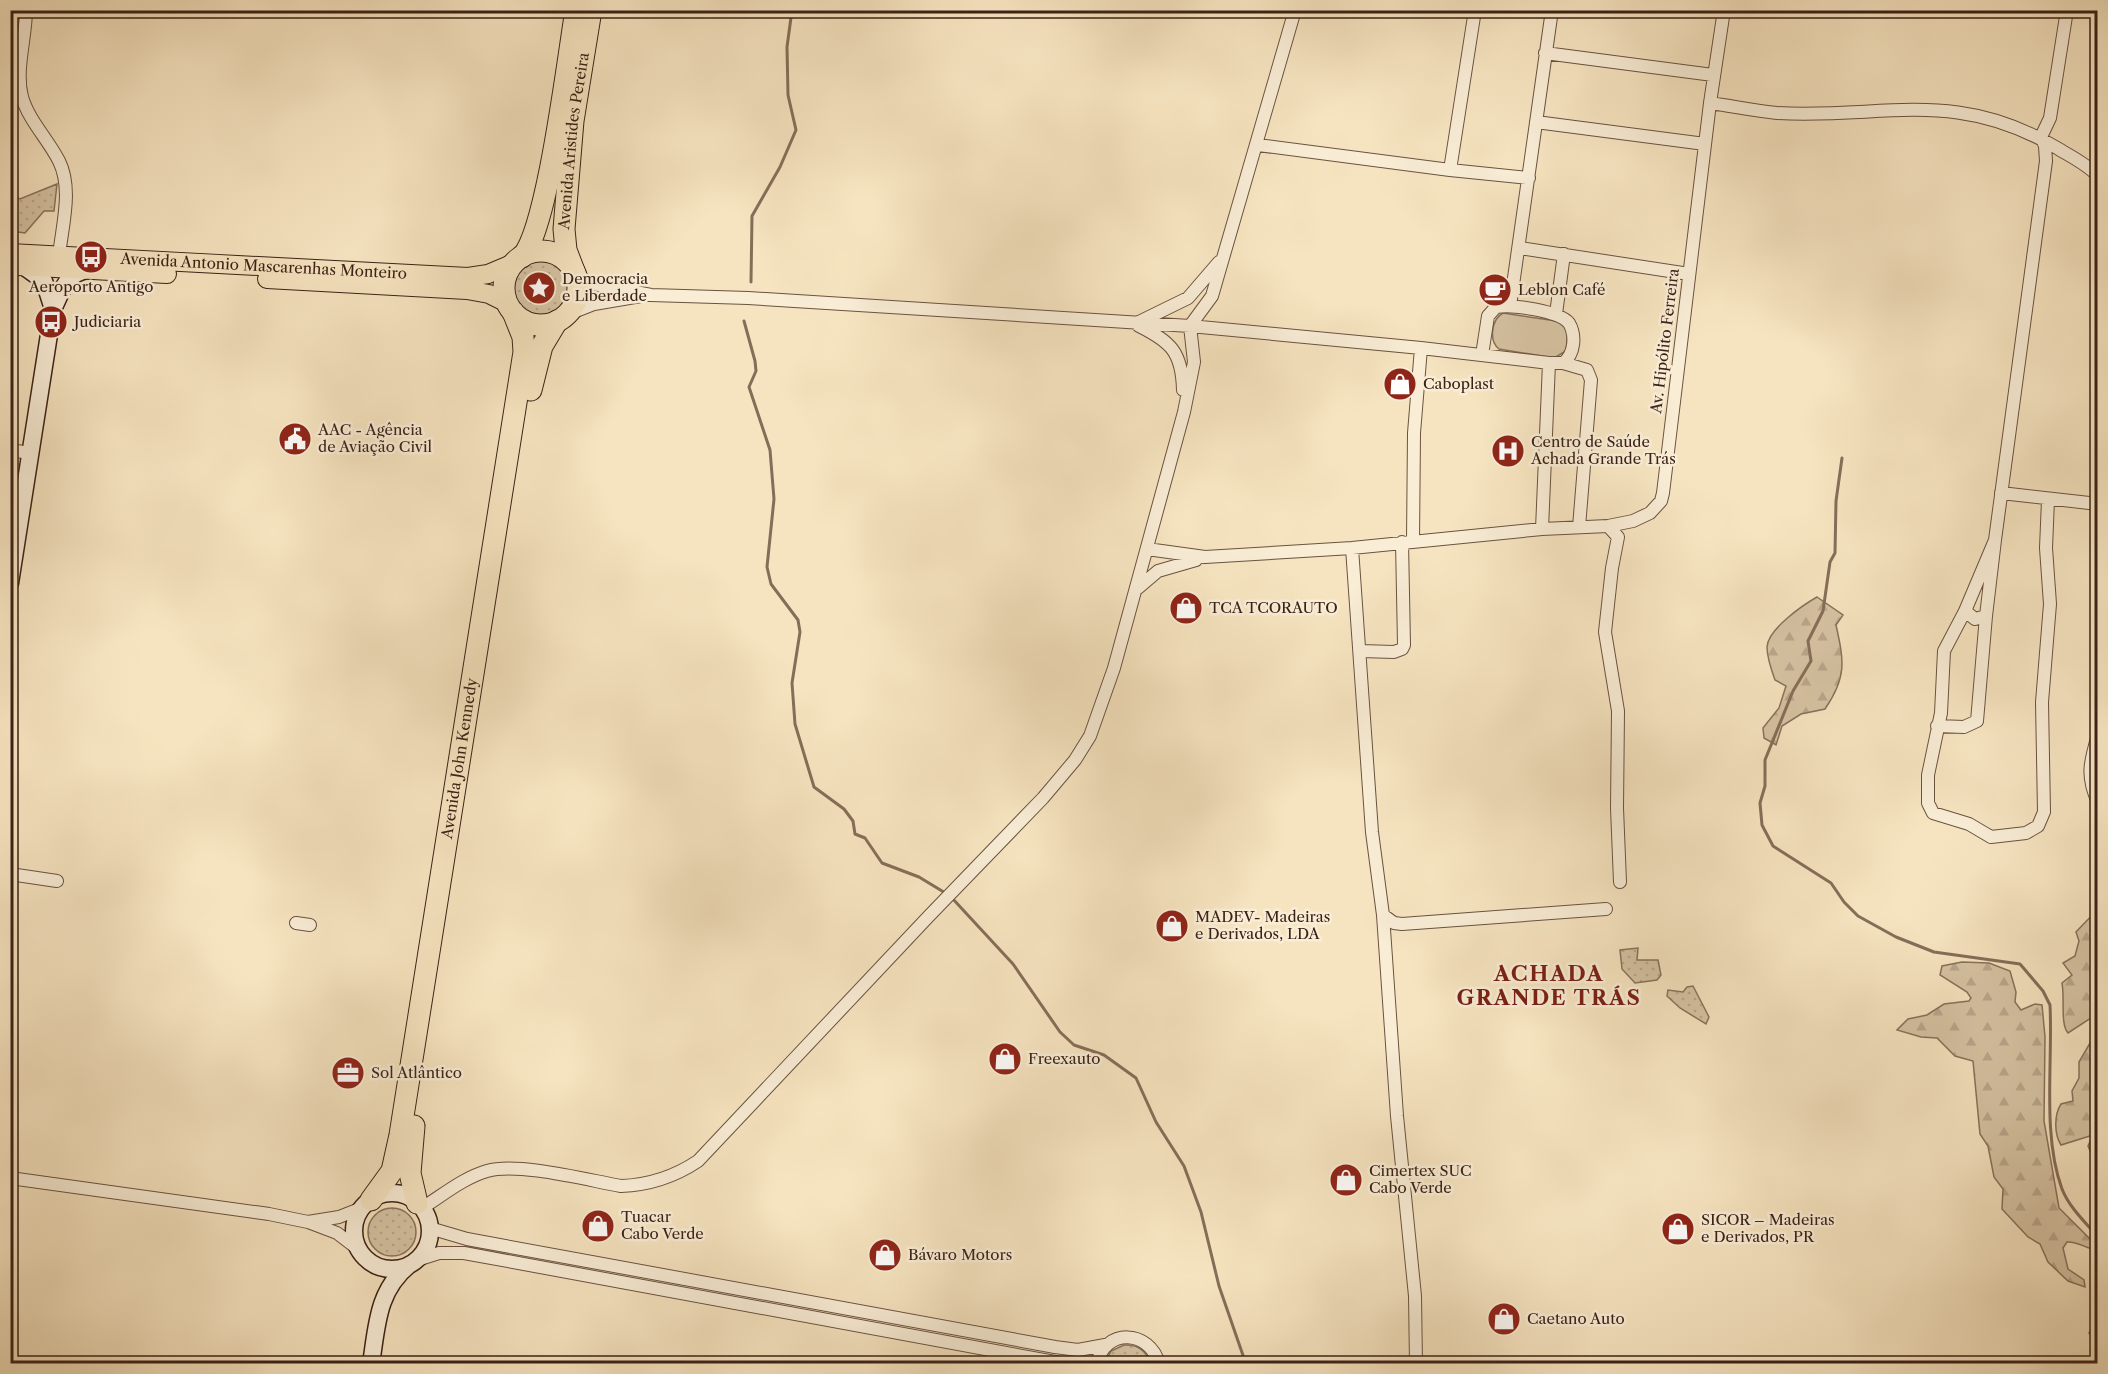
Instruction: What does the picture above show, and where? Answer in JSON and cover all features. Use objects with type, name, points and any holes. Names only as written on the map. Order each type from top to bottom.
[{"type":"highway","name":"Avenida Aristides Pereira","points":[[518,260],[531,245],[546,187],[576,10]]},
{"type":"highway","name":"Avenida Aristides Pereira","points":[[574,271],[566,250],[564,229],[573,121],[591,10]]},
{"type":"highway","points":[[545,251],[556,255],[574,271],[577,295],[562,318],[533,324],[510,307],[505,282],[518,260],[545,251]]},
{"type":"highway","name":"Avenida John Kennedy","points":[[366,1204],[392,1171],[400,1135],[524,352],[523,337],[510,307]]},
{"type":"highway","name":"Avenida John Kennedy","points":[[422,1209],[410,1173],[412,1139],[436,986],[534,372],[546,337],[562,318]]},
{"type":"main road","name":"Avenida Antonio Mascarenhas Monteiro","points":[[15,262],[59,256],[468,277],[488,274],[518,260]]},
{"type":"main road","name":"Avenida Antonio Mascarenhas Monteiro","points":[[15,262],[87,270],[467,290],[489,294],[510,307]]},
{"type":"main road","points":[[15,262],[44,281],[53,309]]},
{"type":"main road","points":[[10,583],[53,309],[65,281],[72,275],[87,270]]},
{"type":"main road","points":[[371,1364],[383,1297],[394,1280],[413,1263],[429,1240],[422,1209],[394,1193],[366,1204],[354,1228],[358,1249],[370,1263],[383,1297]]},
{"type":"main road","points":[[370,1263],[389,1269],[413,1263]]},
{"type":"street","points":[[26,10],[20,85],[22,97],[34,123],[59,160],[65,178],[59,256]]},
{"type":"street","points":[[1159,1364],[1155,1353],[1142,1339],[1122,1336],[1105,1346],[1078,1350],[1055,1347],[466,1239],[433,1229],[422,1209],[465,1181],[497,1169],[516,1169],[621,1186],[653,1182],[683,1171],[711,1150],[1060,779],[1090,736],[1107,692],[1184,412],[1194,362],[1190,326],[1212,296],[1258,145],[1295,10]]},
{"type":"street","points":[[1450,170],[1475,10]]},
{"type":"street","points":[[1510,306],[1552,10]]},
{"type":"street","name":"Av. Hipólito Ferreira","points":[[1205,557],[1352,548],[1542,529],[1608,526],[1633,521],[1650,513],[1660,501],[1663,493],[1713,75],[1724,10]]},
{"type":"street","points":[[1937,726],[1969,726],[1977,721],[1995,540],[2046,160],[2045,146],[2041,137],[2050,118],[2067,10]]},
{"type":"street","points":[[1545,53],[1713,75]]},
{"type":"street","points":[[1710,103],[1778,113],[1896,108],[1961,112],[2005,123],[2041,137],[2097,173]]},
{"type":"street","points":[[1536,122],[1705,144]]},
{"type":"street","points":[[1258,145],[1529,178]]},
{"type":"street","points":[[1520,248],[1689,274]]},
{"type":"street","points":[[1135,324],[1188,298],[1209,276],[1227,250]]},
{"type":"street","points":[[1556,314],[1564,254]]},
{"type":"street","points":[[574,271],[588,283],[651,295],[748,298],[1190,326],[1563,363],[1587,370],[1592,380],[1579,527]]},
{"type":"street","points":[[562,318],[594,304],[651,295]]},
{"type":"street","points":[[1482,355],[1488,316],[1496,307],[1510,306],[1556,314],[1565,318],[1573,332],[1570,357],[1563,363]]},
{"type":"street","points":[[1135,324],[1162,338],[1179,358],[1183,378],[1184,412]]},
{"type":"street","points":[[1361,651],[1395,652],[1402,650],[1404,645],[1414,433],[1421,348]]},
{"type":"street","points":[[1542,529],[1549,363]]},
{"type":"street","points":[[10,450],[30,453]]},
{"type":"street","points":[[2001,493],[2097,504]]},
{"type":"street","points":[[1995,540],[1965,611],[1944,651],[1941,713],[1928,775],[1928,803],[1933,813],[1969,824],[1991,837],[2026,833],[2038,826],[2044,806],[2042,702],[2050,604],[2046,548],[2048,500]]},
{"type":"street","points":[[1608,526],[1618,537],[1605,632],[1618,711],[1617,808],[1620,882]]},
{"type":"street","points":[[1352,548],[1372,832],[1383,915],[1397,1116],[1415,1296],[1416,1364]]},
{"type":"street","points":[[1147,549],[1205,557]]},
{"type":"street","points":[[1133,597],[1144,581],[1158,570],[1205,557]]},
{"type":"street","points":[[1965,611],[1975,619],[1986,616]]},
{"type":"street","points":[[2097,735],[2090,766],[2090,784],[2097,802]]},
{"type":"street","points":[[10,874],[57,881]]},
{"type":"street","points":[[1383,915],[1394,923],[1402,924],[1606,909]]},
{"type":"street","points":[[296,923],[310,925]]},
{"type":"street","points":[[10,1178],[269,1214],[308,1222],[337,1233],[358,1249]]},
{"type":"street","points":[[308,1222],[339,1217],[366,1204]]},
{"type":"street","points":[[413,1263],[438,1253],[464,1253],[1066,1364]]},
{"type":"street","points":[[1097,1364],[1105,1346]]},
{"type":"green space","points":[[57,184],[54,211],[44,211],[25,233],[11,231],[11,193],[20,199]]},
{"type":"green space","points":[[535,259],[547,259],[562,267],[570,282],[570,294],[562,309],[547,317],[535,317],[520,309],[512,294],[512,282],[520,267]]},
{"type":"green space","points":[[1503,313],[1563,322],[1568,332],[1566,351],[1554,358],[1499,349],[1493,340],[1493,330],[1496,320]]},
{"type":"green space","points":[[1817,597],[1843,615],[1836,625],[1842,659],[1840,678],[1825,709],[1801,714],[1782,726],[1776,745],[1764,738],[1763,728],[1779,708],[1786,686],[1775,680],[1767,647],[1773,633],[1787,618]]},
{"type":"green space","points":[[2097,910],[2097,1014],[2068,1033],[2063,1017],[2062,983],[2072,975],[2063,963],[2075,956],[2079,941],[2076,932]]},
{"type":"green space","points":[[1638,948],[1637,960],[1658,960],[1661,975],[1657,980],[1635,983],[1622,969],[1620,950]]},
{"type":"green space","points":[[1962,962],[1989,963],[2010,971],[2016,992],[2015,1002],[2021,1010],[2035,1004],[2042,1005],[2045,1037],[2044,1121],[2059,1208],[2093,1242],[2097,1250],[2071,1242],[2067,1242],[2063,1248],[2068,1269],[2084,1280],[2085,1287],[2068,1281],[2048,1262],[2040,1244],[2028,1237],[2002,1209],[2003,1189],[1994,1177],[1988,1146],[1980,1134],[1973,1061],[1955,1056],[1937,1038],[1921,1037],[1897,1030],[1908,1019],[1927,1015],[1944,1004],[1969,1001],[1971,998],[1967,992],[1940,975],[1942,966]]},
{"type":"green space","points":[[1693,986],[1709,1017],[1706,1024],[1680,1008],[1667,996],[1668,990],[1683,992],[1687,987]]},
{"type":"green space","points":[[2097,1031],[2098,1157],[2093,1158],[2088,1146],[2093,1135],[2061,1145],[2057,1136],[2056,1124],[2061,1104],[2073,1101],[2072,1091],[2079,1078],[2079,1062]]},
{"type":"green space","points":[[387,1208],[397,1208],[412,1218],[416,1232],[415,1241],[406,1252],[397,1256],[387,1256],[372,1246],[368,1237],[368,1227],[378,1212]]},
{"type":"green space","points":[[2097,1319],[2097,1344],[2089,1333]]},
{"type":"green space","points":[[1124,1345],[1141,1349],[1150,1363],[1105,1363],[1111,1351]]},
{"type":"waterway","points":[[751,282],[752,216],[780,167],[796,130],[788,95],[787,47],[792,10]]},
{"type":"waterway","points":[[744,321],[756,371],[749,387],[770,450],[774,499],[767,567],[771,584],[798,620],[800,632],[792,683],[795,724],[814,787],[844,809],[853,821],[855,834],[865,838],[882,863],[919,877],[947,894]]},
{"type":"waterway","points":[[1842,458],[1836,501],[1835,553],[1830,562],[1823,611],[1808,641],[1811,661],[1793,691],[1765,760],[1765,786],[1760,803],[1762,825],[1773,846],[1831,883],[1844,902],[1858,916],[1896,937],[1934,952],[2020,964],[2043,991],[2050,1005],[2050,1122],[2056,1168],[2062,1189],[2069,1202],[2098,1237]]},
{"type":"waterway","points":[[952,898],[1013,964],[1060,1032],[1074,1045],[1104,1055],[1136,1078],[1156,1122],[1184,1166],[1201,1212],[1219,1286],[1246,1364]]},
{"type":"place","name":"Aeroporto Antigo","points":[[91,257]]},
{"type":"place","name":"Democracia e Liberdade","points":[[539,288]]},
{"type":"place","name":"Leblon Café","points":[[1495,290]]},
{"type":"place","name":"Judiciaria","points":[[51,322]]},
{"type":"place","name":"Caboplast","points":[[1400,384]]},
{"type":"place","name":"AAC - Agência de Aviação Civil","points":[[295,439]]},
{"type":"place","name":"Centro de Saúde Achada Grande Trás","points":[[1508,451]]},
{"type":"place","name":"TCA TCORAUTO","points":[[1186,608]]},
{"type":"place","name":"MADEV- Madeiras e Derivados, LDA","points":[[1172,926]]},
{"type":"place","name":"Freexauto","points":[[1005,1059]]},
{"type":"place","name":"Sol Atlântico","points":[[348,1073]]},
{"type":"place","name":"Cimertex SUC Cabo Verde","points":[[1346,1180]]},
{"type":"place","name":"Tuacar Cabo Verde","points":[[598,1226]]},
{"type":"place","name":"SICOR – Madeiras e Derivados, PR","points":[[1678,1229]]},
{"type":"place","name":"Bávaro Motors","points":[[885,1255]]},
{"type":"place","name":"Caetano Auto","points":[[1504,1319]]},
{"type":"district","name":"ACHADA GRANDE TRÁS","points":[[1549,986]]}]
